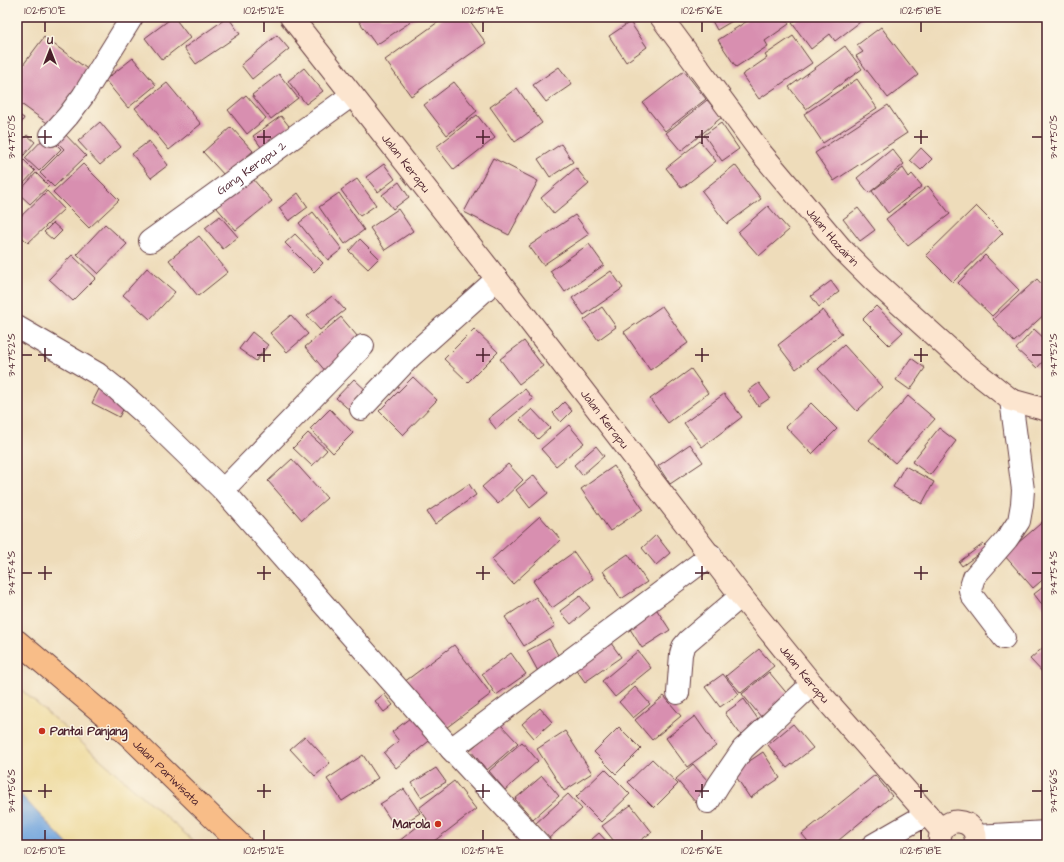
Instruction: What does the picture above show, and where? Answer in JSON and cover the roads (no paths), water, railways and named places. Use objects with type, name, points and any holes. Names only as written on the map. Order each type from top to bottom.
[{"type":"main road","name":"Jalan Pariwisata","points":[[17,640],[128,735],[241,845]]},
{"type":"street","points":[[51,134],[68,116],[83,96],[132,17]]},
{"type":"street","name":"Jalan Kerapu","points":[[291,17],[497,279],[741,596],[812,684],[927,814],[941,838]]},
{"type":"street","name":"Jalan Hazairin","points":[[660,17],[762,154],[842,248],[872,279],[968,366],[1012,400],[1047,410]]},
{"type":"street","name":"Gang Kerapu 2","points":[[150,241],[352,95]]},
{"type":"street","points":[[361,409],[410,357],[497,279]]},
{"type":"street","points":[[17,327],[98,374],[145,414],[223,490],[451,749],[540,845]]},
{"type":"street","points":[[223,490],[363,346]]},
{"type":"street","points":[[1004,638],[972,596],[970,590],[974,577],[1007,539],[1019,520],[1023,490],[1012,400]]},
{"type":"street","points":[[451,749],[710,556]]},
{"type":"street","points":[[678,693],[681,654],[683,647],[688,641],[741,596]]},
{"type":"street","points":[[708,802],[743,749],[812,684]]},
{"type":"street","points":[[873,845],[927,814]]},
{"type":"street","points":[[941,838],[946,825],[957,821],[964,822],[974,830],[975,841],[1047,832]]},
{"type":"water","points":[[17,791],[68,845],[17,845]]},
{"type":"place","name":"Pantai Panjang","points":[[42,731]]},
{"type":"place","name":"Marola","points":[[438,824]]}]
